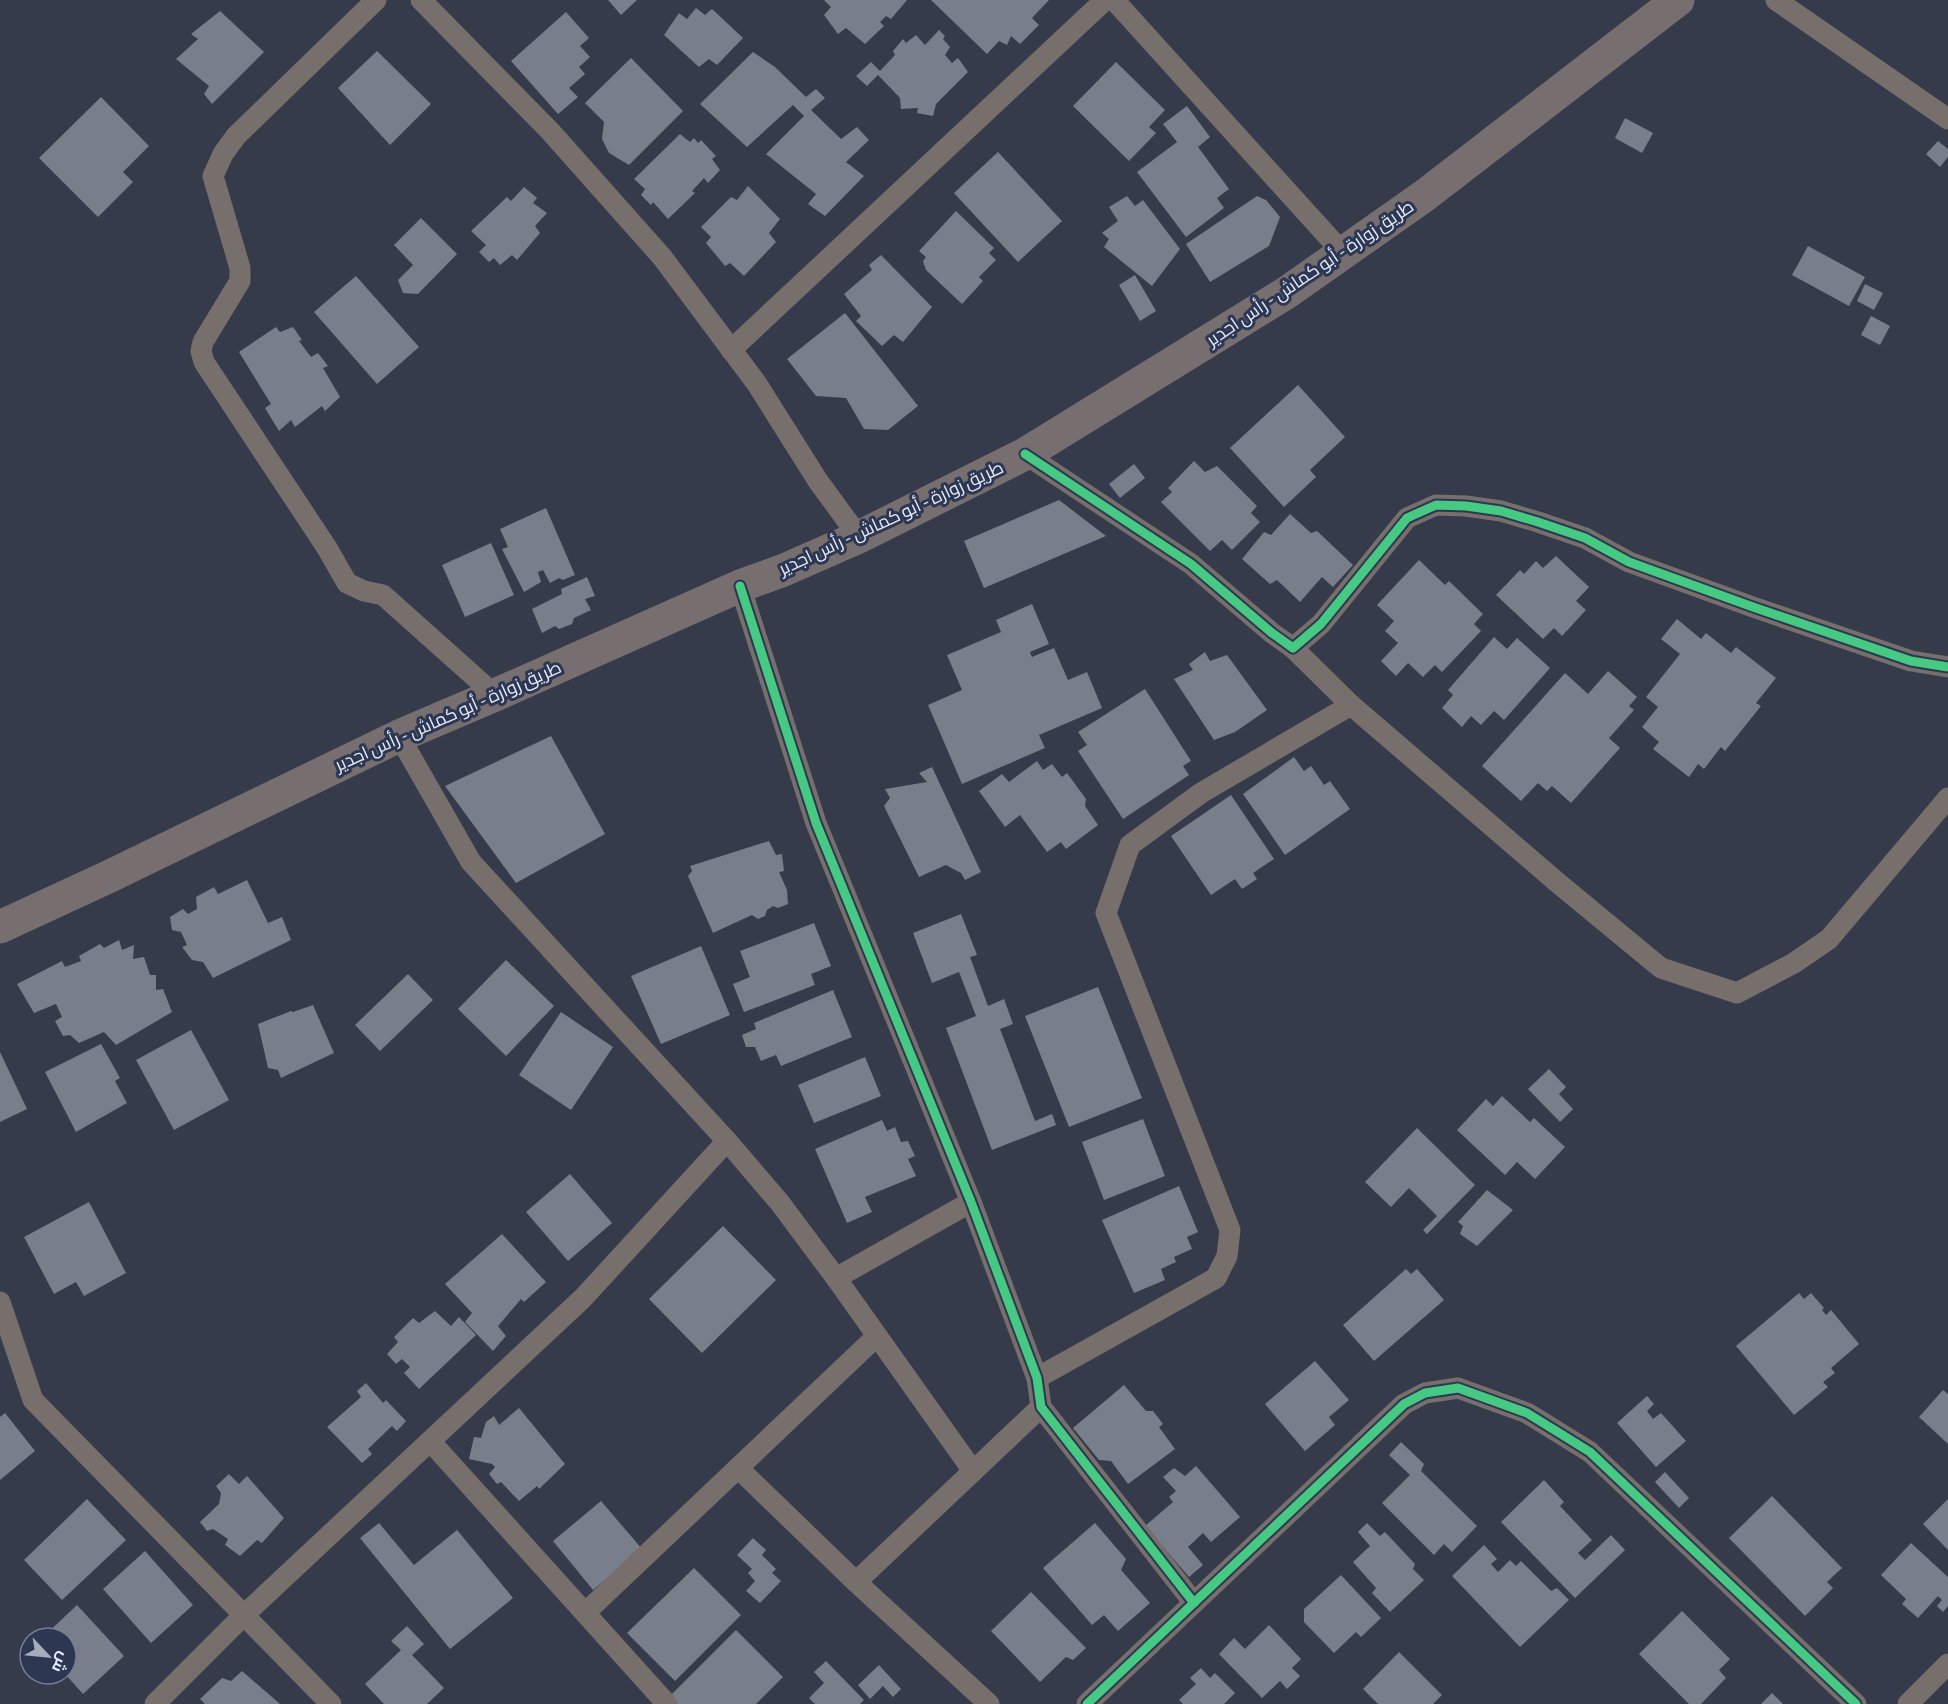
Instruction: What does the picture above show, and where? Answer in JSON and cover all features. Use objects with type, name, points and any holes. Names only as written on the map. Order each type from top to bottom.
[{"type":"main road","name":"طريق زوارة - أبو كماش - رأس اجدير","points":[[0,927],[399,736],[740,586],[784,570],[859,537],[1025,454],[1266,305],[1343,253],[1424,196],[1678,0]]},
{"type":"street","points":[[376,0],[236,136],[213,176],[240,268],[240,281],[203,342],[201,351],[204,362],[347,583],[364,591],[383,595],[495,695]]},
{"type":"street","points":[[732,350],[1105,0]]},
{"type":"street","points":[[1114,0],[1343,253]]},
{"type":"street","points":[[1776,0],[1948,119]]},
{"type":"street","points":[[434,4],[662,257],[757,384],[818,481],[859,537]]},
{"type":"street","points":[[1025,454],[1191,564],[1293,648],[1352,705],[1558,883],[1661,968],[1737,993],[1794,963],[1829,939],[1948,798]]},
{"type":"street","points":[[1293,648],[1321,624],[1407,518],[1437,505],[1501,511],[1539,522],[1585,538],[1629,562],[1753,607],[1911,661],[1948,667]]},
{"type":"street","points":[[740,586],[816,824],[971,1202],[1037,1378],[1041,1407],[1194,1603]]},
{"type":"street","points":[[1037,1378],[1216,1278],[1227,1256],[1230,1230],[1106,913],[1130,845],[1201,793],[1352,705]]},
{"type":"street","points":[[399,736],[471,862],[727,1141],[780,1203],[837,1278],[973,1471]]},
{"type":"street","points":[[155,1704],[244,1615],[583,1298],[727,1141]]},
{"type":"street","points":[[837,1278],[971,1202]]},
{"type":"street","points":[[0,1302],[33,1400],[331,1704]]},
{"type":"street","points":[[585,1613],[877,1336]]},
{"type":"street","points":[[1087,1704],[1404,1404],[1425,1393],[1458,1388],[1527,1413],[1590,1452],[1856,1704]]},
{"type":"street","points":[[856,1582],[1041,1407]]},
{"type":"street","points":[[430,1441],[667,1704]]},
{"type":"street","points":[[738,1468],[856,1582],[989,1704]]},
{"type":"street","points":[[1908,1704],[1948,1664]]},
{"type":"building","points":[[608,0],[637,0],[621,15]]},
{"type":"building","points":[[824,0],[907,0],[891,19],[886,16],[880,22],[884,26],[865,44],[846,28],[838,34],[824,15],[831,7]]},
{"type":"building","points":[[931,0],[1049,0],[1032,18],[1039,25],[1020,44],[1011,36],[1007,45],[999,41],[987,54]]},
{"type":"building","points":[[696,8],[705,15],[712,9],[743,38],[717,65],[709,59],[699,67],[664,35],[679,13],[687,19]]},
{"type":"building","points":[[220,11],[264,52],[212,104],[204,94],[209,86],[176,59],[198,39],[191,34]]},
{"type":"building","points":[[566,12],[589,38],[580,46],[590,57],[579,67],[585,74],[569,88],[578,97],[558,114],[511,61]]},
{"type":"building","points":[[939,30],[950,47],[945,55],[952,63],[958,58],[968,72],[936,104],[933,116],[917,113],[918,108],[901,109],[900,98],[878,75],[867,86],[856,76],[871,62],[880,71],[895,55],[893,51],[903,39],[906,43],[916,35],[925,45]]},
{"type":"building","points":[[377,51],[431,104],[390,145],[338,88]]},
{"type":"building","points":[[753,52],[775,67],[806,97],[816,89],[825,98],[811,110],[841,139],[857,127],[869,140],[846,162],[864,176],[825,216],[808,204],[816,194],[766,154],[804,116],[793,105],[747,147],[700,104]]},
{"type":"building","points":[[631,58],[683,111],[629,165],[609,153],[602,139],[604,122],[585,103]]},
{"type":"building","points":[[1116,62],[1165,110],[1149,127],[1156,133],[1129,161],[1073,106]]},
{"type":"building","points":[[101,97],[149,146],[123,172],[133,182],[98,217],[39,158]]},
{"type":"building","points":[[1187,106],[1210,137],[1198,147],[1229,189],[1217,198],[1224,208],[1186,237],[1137,172],[1177,142],[1163,124]]},
{"type":"building","points":[[1625,118],[1653,133],[1642,153],[1615,138]]},
{"type":"building","points":[[680,134],[690,142],[694,138],[698,143],[701,140],[716,156],[712,159],[720,170],[708,183],[704,178],[692,191],[695,193],[668,219],[653,202],[651,205],[641,195],[645,189],[634,179]]},
{"type":"building","points":[[1938,141],[1948,149],[1948,157],[1940,167],[1926,154]]},
{"type":"building","points":[[998,152],[1062,221],[1018,262],[954,193]]},
{"type":"building","points":[[748,186],[780,219],[769,233],[776,242],[744,276],[730,263],[725,266],[706,243],[711,237],[701,227],[731,197],[737,200]]},
{"type":"building","points":[[524,187],[537,198],[533,203],[547,213],[535,226],[540,233],[517,260],[512,255],[500,265],[494,258],[489,262],[479,252],[486,245],[471,231],[507,197],[511,201]]},
{"type":"building","points":[[1127,196],[1135,206],[1143,200],[1180,249],[1152,286],[1104,247],[1109,239],[1102,233],[1118,221],[1109,207]]},
{"type":"building","points":[[1257,196],[1266,200],[1280,217],[1269,246],[1210,282],[1186,244]]},
{"type":"building","points":[[956,211],[994,248],[989,253],[996,260],[979,277],[983,281],[962,304],[926,270],[923,261],[926,257],[919,251]]},
{"type":"building","points":[[421,218],[457,254],[418,294],[403,293],[398,280],[413,265],[394,245]]},
{"type":"building","points":[[1808,246],[1865,277],[1849,306],[1792,275]]},
{"type":"building","points":[[881,255],[932,307],[903,342],[894,335],[882,346],[856,321],[861,316],[844,294],[872,270],[869,265]]},
{"type":"building","points":[[1135,275],[1156,311],[1140,321],[1119,285]]},
{"type":"building","points":[[356,276],[419,347],[377,384],[314,312]]},
{"type":"building","points":[[1865,284],[1883,293],[1874,310],[1857,301]]},
{"type":"building","points":[[845,313],[918,406],[888,430],[864,429],[846,398],[816,396],[787,359]]},
{"type":"building","points":[[1871,316],[1890,326],[1880,345],[1861,335]]},
{"type":"building","points":[[276,327],[280,332],[293,327],[302,340],[299,341],[311,357],[318,353],[328,366],[323,368],[340,397],[325,411],[322,406],[295,427],[291,420],[279,431],[265,408],[271,404],[239,352]]},
{"type":"building","points":[[1298,385],[1345,437],[1310,470],[1316,477],[1284,507],[1230,448]]},
{"type":"building","points":[[1194,461],[1205,472],[1217,466],[1257,506],[1251,513],[1260,522],[1232,550],[1222,540],[1210,551],[1161,502],[1172,492],[1168,488]]},
{"type":"building","points":[[1134,464],[1145,478],[1120,498],[1109,484]]},
{"type":"building","points":[[1059,500],[1106,536],[984,588],[964,541]]},
{"type":"building","points":[[546,508],[575,575],[563,580],[559,578],[550,583],[543,570],[538,572],[541,582],[524,592],[502,549],[508,547],[500,529]]},
{"type":"building","points":[[1290,514],[1311,533],[1317,531],[1353,565],[1333,587],[1322,577],[1300,602],[1277,580],[1270,584],[1242,559],[1264,532],[1271,535]]},
{"type":"building","points":[[491,543],[514,595],[465,617],[442,565]]},
{"type":"building","points":[[1556,556],[1589,587],[1576,601],[1586,610],[1562,636],[1554,628],[1543,639],[1496,595],[1520,570],[1524,574],[1536,561],[1543,568]]},
{"type":"building","points":[[1419,560],[1445,585],[1449,581],[1483,614],[1474,624],[1481,631],[1442,672],[1435,665],[1423,677],[1408,663],[1396,676],[1381,661],[1398,643],[1385,631],[1394,621],[1377,605]]},
{"type":"building","points":[[587,577],[595,596],[585,599],[591,610],[574,618],[572,624],[559,629],[555,626],[542,633],[532,609],[562,594],[561,589]]},
{"type":"building","points":[[1032,604],[1049,644],[1030,652],[1032,657],[1054,648],[1068,680],[1087,672],[1102,708],[1039,735],[1045,748],[962,784],[928,705],[962,690],[947,655],[1001,632],[996,620]]},
{"type":"building","points":[[1677,619],[1701,639],[1706,633],[1731,653],[1736,647],[1776,678],[1756,703],[1761,706],[1725,751],[1721,747],[1704,769],[1698,764],[1689,777],[1653,749],[1659,742],[1642,727],[1658,707],[1646,697],[1680,654],[1661,639]]},
{"type":"building","points":[[1494,637],[1507,649],[1517,638],[1550,668],[1504,720],[1494,711],[1481,725],[1471,716],[1462,727],[1442,708],[1453,695],[1448,690]]},
{"type":"building","points":[[1205,652],[1210,661],[1227,655],[1267,710],[1235,732],[1214,740],[1174,679],[1193,670],[1189,664]]},
{"type":"building","points":[[1608,671],[1637,697],[1629,706],[1634,710],[1609,738],[1620,748],[1571,803],[1552,786],[1547,791],[1538,783],[1521,801],[1482,766],[1565,673],[1588,694]]},
{"type":"building","points":[[1145,689],[1191,761],[1183,766],[1189,775],[1123,819],[1078,751],[1087,745],[1078,732]]},
{"type":"building","points":[[551,736],[605,834],[516,883],[445,786]]},
{"type":"building","points":[[1294,757],[1304,771],[1311,766],[1324,785],[1330,781],[1350,809],[1285,855],[1243,794]]},
{"type":"building","points":[[1037,761],[1043,770],[1052,764],[1062,777],[1067,773],[1086,799],[1085,806],[1098,825],[1066,849],[1061,842],[1047,852],[1020,815],[1005,827],[979,791],[1002,774],[1009,782]]},
{"type":"building","points":[[932,767],[981,872],[965,880],[961,873],[946,865],[919,877],[884,806],[890,798],[885,789],[927,782],[919,773]]},
{"type":"building","points":[[1231,795],[1274,859],[1253,873],[1257,879],[1242,889],[1235,879],[1211,895],[1171,836]]},
{"type":"building","points":[[769,841],[776,855],[782,854],[784,871],[779,872],[787,890],[788,904],[778,908],[773,906],[767,910],[765,916],[758,919],[752,915],[713,933],[688,876],[692,871],[690,866]]},
{"type":"building","points":[[247,880],[268,923],[282,917],[291,940],[213,978],[203,962],[192,960],[182,947],[187,945],[181,932],[172,930],[170,917],[183,909],[188,914],[197,909],[196,897],[214,887],[218,894]]},
{"type":"building","points":[[961,914],[977,955],[970,957],[988,1006],[1004,999],[1013,1024],[1000,1029],[1035,1121],[1052,1114],[1056,1125],[992,1150],[946,1028],[976,1016],[959,972],[932,983],[913,933]]},
{"type":"building","points":[[814,923],[831,966],[811,974],[815,985],[744,1012],[733,984],[750,977],[740,951]]},
{"type":"building","points":[[119,940],[122,950],[134,945],[133,959],[144,957],[150,975],[156,975],[156,990],[163,989],[172,1012],[116,1045],[104,1032],[79,1043],[70,1035],[63,1036],[55,1021],[62,1017],[56,1004],[34,1013],[17,984],[62,961],[65,967],[81,961],[79,956],[100,944],[104,948]]},
{"type":"building","points":[[701,946],[730,1015],[661,1044],[631,976]]},
{"type":"building","points":[[506,960],[554,1006],[506,1056],[458,1009]]},
{"type":"building","points":[[408,974],[433,1000],[380,1051],[355,1025]]},
{"type":"building","points":[[1098,987],[1142,1098],[1069,1127],[1025,1016]]},
{"type":"building","points":[[833,990],[852,1037],[781,1066],[776,1055],[761,1061],[755,1047],[746,1047],[742,1035],[756,1029],[754,1023]]},
{"type":"building","points":[[313,1005],[334,1053],[281,1078],[278,1070],[268,1068],[258,1024]]},
{"type":"building","points":[[561,1012],[613,1047],[571,1110],[519,1075]]},
{"type":"building","points":[[191,1030],[229,1100],[174,1130],[136,1060]]},
{"type":"building","points":[[101,1044],[120,1078],[115,1081],[127,1103],[76,1132],[45,1072]]},
{"type":"building","points":[[0,1052],[27,1109],[0,1122]]},
{"type":"building","points":[[865,1057],[881,1096],[814,1123],[798,1085]]},
{"type":"building","points":[[1549,1069],[1566,1087],[1559,1094],[1573,1109],[1560,1122],[1528,1089]]},
{"type":"building","points":[[1502,1096],[1530,1122],[1534,1118],[1565,1147],[1535,1179],[1517,1162],[1505,1175],[1457,1130],[1486,1099],[1493,1106]]},
{"type":"building","points":[[1143,1119],[1165,1176],[1104,1200],[1082,1142]]},
{"type":"building","points":[[882,1120],[887,1131],[895,1127],[901,1142],[908,1141],[915,1156],[908,1159],[916,1176],[865,1197],[872,1212],[847,1223],[815,1149]]},
{"type":"building","points":[[1417,1128],[1475,1185],[1427,1234],[1423,1230],[1437,1216],[1409,1188],[1391,1207],[1365,1182]]},
{"type":"building","points":[[570,1174],[612,1223],[568,1261],[526,1212]]},
{"type":"building","points":[[1179,1186],[1198,1232],[1187,1237],[1192,1249],[1174,1257],[1176,1262],[1161,1269],[1165,1280],[1134,1293],[1102,1220]]},
{"type":"building","points":[[1487,1190],[1513,1210],[1477,1246],[1460,1234],[1463,1226],[1458,1222]]},
{"type":"building","points":[[89,1202],[126,1273],[84,1296],[76,1282],[54,1294],[24,1237]]},
{"type":"building","points":[[723,1226],[776,1280],[702,1353],[649,1299]]},
{"type":"building","points":[[502,1234],[546,1282],[524,1302],[521,1299],[498,1326],[506,1336],[493,1351],[465,1322],[472,1313],[445,1284]]},
{"type":"building","points":[[1406,1269],[1411,1274],[1417,1269],[1444,1300],[1374,1361],[1343,1325]]},
{"type":"building","points":[[1799,1293],[1804,1299],[1811,1293],[1824,1308],[1822,1310],[1826,1315],[1831,1310],[1859,1344],[1831,1368],[1835,1373],[1823,1382],[1828,1387],[1794,1415],[1736,1346]]},
{"type":"building","points":[[435,1311],[451,1326],[459,1317],[476,1335],[419,1389],[404,1373],[410,1367],[402,1359],[396,1364],[387,1354],[398,1342],[394,1337],[413,1318],[419,1323]]},
{"type":"building","points":[[1315,1361],[1349,1400],[1329,1417],[1335,1425],[1305,1451],[1265,1404]]},
{"type":"building","points":[[366,1383],[383,1403],[386,1400],[406,1421],[397,1431],[392,1426],[368,1449],[372,1454],[362,1463],[327,1427],[361,1397],[357,1391]]},
{"type":"building","points":[[1124,1385],[1146,1411],[1153,1411],[1163,1424],[1159,1427],[1175,1449],[1128,1484],[1111,1461],[1099,1460],[1073,1428]]},
{"type":"building","points":[[1943,1390],[1948,1394],[1948,1444],[1919,1417]]},
{"type":"building","points":[[1647,1396],[1654,1404],[1647,1411],[1653,1419],[1661,1413],[1686,1441],[1656,1467],[1617,1423]]},
{"type":"building","points":[[519,1408],[565,1464],[539,1489],[537,1486],[519,1501],[501,1482],[497,1484],[489,1474],[495,1467],[492,1464],[469,1459],[474,1437],[481,1438],[486,1422],[494,1416],[499,1425]]},
{"type":"building","points":[[5,1413],[35,1451],[0,1480],[0,1417]]},
{"type":"building","points":[[1401,1442],[1424,1464],[1421,1471],[1477,1526],[1452,1552],[1444,1544],[1434,1555],[1382,1503],[1410,1475],[1389,1455]]},
{"type":"building","points":[[1196,1466],[1240,1517],[1211,1542],[1203,1533],[1188,1547],[1203,1565],[1189,1577],[1145,1526],[1173,1502],[1169,1497],[1176,1491],[1163,1477],[1174,1468],[1185,1476]]},
{"type":"building","points":[[1665,1472],[1689,1498],[1679,1508],[1655,1482]]},
{"type":"building","points":[[229,1474],[239,1484],[247,1476],[284,1518],[262,1543],[257,1540],[240,1556],[225,1545],[228,1539],[213,1529],[207,1531],[200,1522],[219,1504],[221,1493],[216,1486]]},
{"type":"building","points":[[1544,1480],[1564,1502],[1560,1506],[1592,1540],[1578,1553],[1585,1560],[1611,1535],[1625,1550],[1575,1598],[1501,1522]]},
{"type":"building","points":[[1772,1496],[1842,1568],[1827,1582],[1833,1588],[1805,1616],[1729,1538]]},
{"type":"building","points":[[87,1499],[126,1540],[62,1600],[24,1560]]},
{"type":"building","points":[[1948,1499],[1948,1550],[1923,1524]]},
{"type":"building","points":[[601,1501],[642,1549],[593,1590],[553,1541]]},
{"type":"building","points":[[379,1523],[414,1565],[457,1530],[513,1598],[450,1649],[360,1538]]},
{"type":"building","points":[[1095,1523],[1126,1559],[1121,1570],[1150,1603],[1118,1631],[1104,1615],[1092,1625],[1043,1568]]},
{"type":"building","points":[[1367,1523],[1380,1536],[1385,1532],[1415,1564],[1413,1569],[1424,1580],[1390,1612],[1372,1593],[1376,1588],[1353,1562],[1370,1546],[1358,1532]]},
{"type":"building","points":[[753,1538],[766,1550],[762,1555],[776,1569],[772,1573],[781,1581],[760,1603],[746,1591],[755,1581],[748,1573],[752,1569],[737,1555]]},
{"type":"building","points":[[1911,1543],[1948,1577],[1948,1606],[1943,1612],[1937,1606],[1942,1600],[1938,1596],[1918,1618],[1902,1604],[1906,1599],[1881,1575]]},
{"type":"building","points":[[1484,1545],[1497,1559],[1491,1564],[1498,1572],[1510,1560],[1516,1566],[1521,1561],[1551,1591],[1557,1588],[1569,1600],[1520,1647],[1452,1576]]},
{"type":"building","points":[[145,1551],[193,1605],[151,1643],[103,1589]]},
{"type":"building","points":[[694,1568],[741,1615],[675,1681],[627,1633]]},
{"type":"building","points":[[1341,1575],[1381,1618],[1361,1637],[1356,1632],[1334,1653],[1304,1622],[1304,1609]]},
{"type":"building","points":[[1031,1592],[1086,1648],[1073,1660],[1066,1657],[1040,1682],[991,1631]]},
{"type":"building","points":[[77,1605],[124,1656],[83,1694],[76,1686],[78,1686],[78,1626],[55,1626]]},
{"type":"building","points":[[1682,1611],[1730,1659],[1719,1670],[1726,1678],[1701,1704],[1689,1704],[1639,1654]]},
{"type":"building","points":[[1269,1625],[1301,1659],[1292,1668],[1300,1676],[1287,1689],[1280,1681],[1262,1698],[1219,1654],[1234,1638],[1245,1649]]},
{"type":"building","points":[[407,1626],[424,1644],[412,1655],[444,1688],[427,1704],[384,1704],[365,1684],[401,1650],[391,1641]]},
{"type":"building","points":[[736,1630],[783,1677],[756,1704],[676,1704],[669,1697]]},
{"type":"building","points":[[1399,1652],[1442,1695],[1433,1704],[1378,1704],[1363,1689]]},
{"type":"building","points":[[826,1661],[864,1700],[860,1704],[815,1704],[809,1698],[824,1683],[814,1672]]},
{"type":"building","points":[[879,1665],[901,1689],[893,1697],[883,1686],[870,1699],[858,1685]]},
{"type":"building","points":[[1201,1668],[1210,1678],[1215,1673],[1235,1693],[1224,1704],[1183,1704],[1179,1700],[1196,1684],[1190,1678]]},
{"type":"building","points":[[242,1671],[280,1704],[205,1704],[200,1699],[222,1678],[231,1681]]},
{"type":"building","points":[[1772,1693],[1783,1704],[1761,1704]]},
{"type":"cycle path","points":[[1025,454],[1191,564],[1293,648],[1321,624],[1407,518],[1436,505],[1501,511],[1538,522],[1585,538],[1629,562],[1753,607],[1911,661],[1948,667]]},
{"type":"cycle path","points":[[740,586],[816,823],[971,1202],[1037,1378],[1041,1407],[1194,1603]]},
{"type":"cycle path","points":[[1087,1704],[1404,1404],[1425,1393],[1458,1388],[1527,1413],[1590,1452],[1856,1704]]}]
